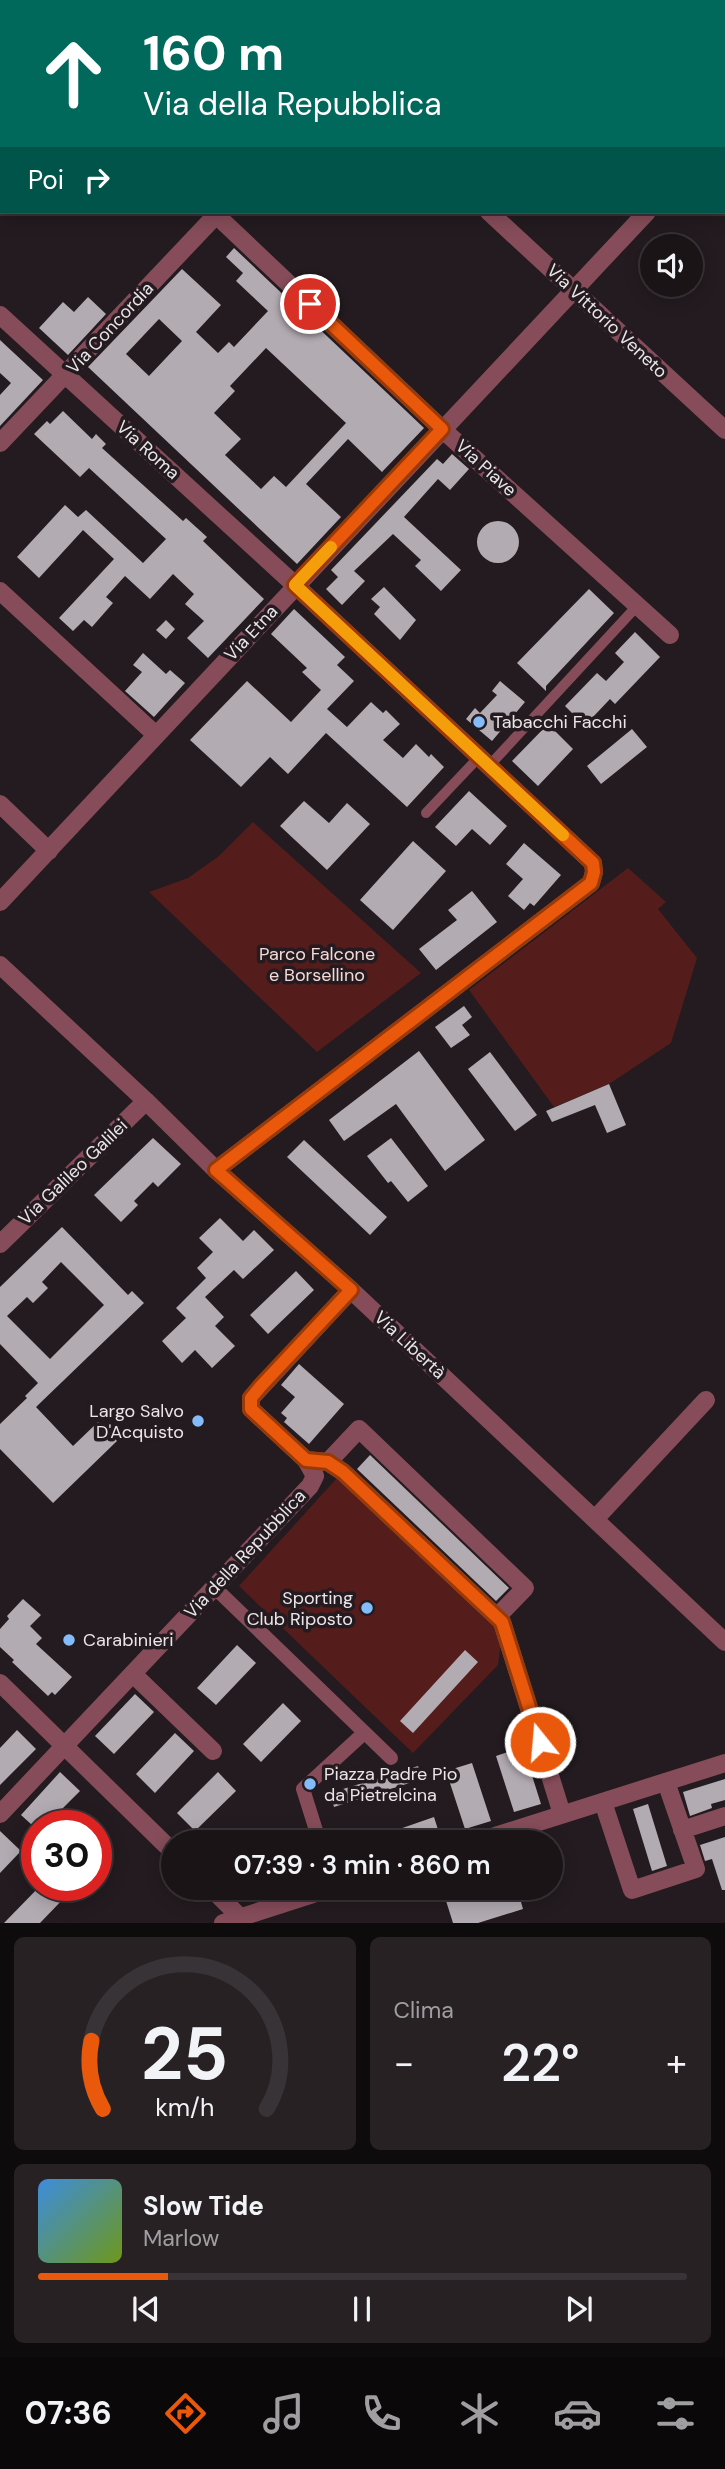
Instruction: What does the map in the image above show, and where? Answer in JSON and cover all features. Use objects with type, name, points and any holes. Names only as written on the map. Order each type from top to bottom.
[{"type":"street","name":"Via Concordia","points":[[0,443],[215,214]]},
{"type":"street","name":"Via Piave","points":[[217,214],[442,429],[670,635]]},
{"type":"street","name":"Via Vittorio Veneto","points":[[491,214],[725,430]]},
{"type":"street","name":"Via Etna","points":[[0,902],[646,214]]},
{"type":"street","name":"Via Roma","points":[[0,315],[593,863],[591,883],[216,1170]]},
{"type":"street","points":[[0,591],[156,735]]},
{"type":"street","points":[[0,804],[50,851]]},
{"type":"street","name":"Via Libertà","points":[[0,965],[216,1170],[351,1290],[725,1642]]},
{"type":"street","name":"Via Galileo Galilei","points":[[0,1244],[146,1101]]},
{"type":"street","points":[[351,1290],[251,1398],[251,1409],[306,1460],[328,1462],[343,1472],[502,1622],[562,1814]]},
{"type":"street","points":[[595,1519],[706,1400]]},
{"type":"street","points":[[328,1462],[359,1429],[525,1588],[497,1617]]},
{"type":"street","name":"Via della Repubblica","points":[[0,1814],[310,1486],[315,1476],[306,1460]]},
{"type":"street","points":[[214,1587],[390,1758]]},
{"type":"street","points":[[132,1674],[213,1751]]},
{"type":"street","points":[[0,1683],[161,1840]]},
{"type":"street","points":[[316,1830],[303,1789],[364,1733]]},
{"type":"street","points":[[513,1830],[725,1763]]},
{"type":"street","points":[[603,1801],[632,1890],[696,1869],[666,1782]]},
{"type":"street","points":[[682,1830],[725,1816]]},
{"type":"street","points":[[223,1900],[240,1917]]},
{"type":"street","points":[[223,1923],[294,1900]]},
{"type":"lane","points":[[426,813],[484,761],[637,606]]},
{"type":"green space","name":"Parco Falcone e Borsellino","points":[[253,822],[421,973],[317,1052],[149,892],[188,878],[219,856]]},
{"type":"green space","points":[[628,868],[666,902],[658,909],[697,958],[671,1043],[609,1084],[554,1107],[469,990]]},
{"type":"green space","name":"Sporting Club Riposto","points":[[337,1478],[496,1629],[501,1642],[498,1665],[413,1753],[239,1586]]},
{"type":"building","points":[[234,248],[424,428],[382,472],[348,439],[306,484],[341,517],[297,564],[88,367],[182,269],[221,305],[196,332],[218,353],[229,342],[234,347],[268,311],[236,281],[243,273],[226,257]],"holes":[[[159,319],[182,341],[149,376],[126,354]],[[266,348],[346,423],[286,487],[274,476],[261,489],[225,455],[241,439],[214,413],[235,391],[230,386]]]},
{"type":"building","points":[[88,297],[106,314],[68,355],[39,328],[63,302],[74,312]]},
{"type":"building","points":[[0,340],[43,380],[0,426],[0,395],[11,383],[0,373]]},
{"type":"building","points":[[63,411],[92,439],[96,434],[106,444],[102,448],[183,521],[186,518],[207,537],[203,541],[264,599],[208,658],[187,638],[204,621],[185,604],[194,594],[173,574],[150,599],[125,576],[106,597],[113,603],[92,627],[84,620],[73,631],[59,618],[114,559],[83,530],[39,578],[17,557],[65,505],[78,517],[86,510],[143,563],[166,539],[89,468],[80,477],[34,434],[47,421],[50,424]]},
{"type":"building","points":[[452,454],[469,469],[450,490],[438,479],[404,517],[461,570],[441,591],[415,566],[421,560],[393,534],[354,571],[365,581],[342,605],[326,589],[338,577],[331,570],[437,459],[443,464]]},
{"type":"building","points":[[498,521],[513,527],[519,542],[513,557],[498,563],[483,557],[477,542],[483,527]]},
{"type":"building","points":[[384,587],[416,620],[400,640],[374,614],[380,607],[371,599]]},
{"type":"building","points":[[589,589],[614,613],[546,686],[546,691],[517,663]]},
{"type":"building","points":[[294,609],[345,657],[337,665],[354,681],[327,709],[347,727],[371,702],[383,713],[386,710],[400,724],[383,740],[403,758],[416,744],[444,767],[407,807],[326,733],[288,774],[270,757],[241,787],[190,740],[247,681],[291,722],[321,690],[302,672],[307,668],[271,634]]},
{"type":"building","points":[[166,620],[175,629],[166,639],[156,630]]},
{"type":"building","points":[[635,632],[660,657],[615,704],[610,699],[593,717],[598,721],[589,730],[565,706],[597,673],[606,681],[624,662],[615,653]]},
{"type":"building","points":[[143,653],[166,674],[170,670],[185,683],[154,717],[125,691],[142,672],[133,665]]},
{"type":"building","points":[[500,681],[525,702],[492,741],[466,719],[475,708],[480,713],[497,695],[492,691]]},
{"type":"building","points":[[548,724],[573,749],[538,786],[512,761]]},
{"type":"building","points":[[632,729],[647,747],[601,784],[587,766]]},
{"type":"building","points":[[469,791],[507,826],[490,845],[472,829],[456,846],[435,827]]},
{"type":"building","points":[[304,801],[329,823],[347,803],[370,824],[327,870],[280,826]]},
{"type":"building","points":[[413,841],[446,871],[393,930],[360,900]]},
{"type":"building","points":[[524,843],[561,875],[534,906],[530,903],[524,910],[508,896],[523,879],[506,864]]},
{"type":"building","points":[[472,891],[497,922],[436,970],[419,949],[457,920],[448,910]]},
{"type":"building","points":[[464,1006],[472,1017],[462,1025],[470,1035],[451,1048],[435,1027]]},
{"type":"building","points":[[419,1051],[485,1140],[445,1171],[396,1104],[344,1141],[329,1120]]},
{"type":"building","points":[[490,1052],[537,1115],[515,1131],[468,1069]]},
{"type":"building","points":[[609,1084],[626,1125],[607,1133],[595,1105],[552,1122],[546,1111]]},
{"type":"building","points":[[153,1138],[181,1164],[158,1187],[153,1182],[134,1201],[138,1205],[121,1222],[94,1195]]},
{"type":"building","points":[[391,1138],[428,1186],[408,1202],[391,1181],[388,1183],[367,1156]]},
{"type":"building","points":[[304,1140],[387,1217],[370,1235],[287,1157]]},
{"type":"building","points":[[220,1218],[243,1241],[254,1230],[274,1250],[243,1279],[234,1270],[205,1297],[224,1317],[215,1326],[235,1346],[212,1368],[195,1350],[182,1363],[162,1341],[186,1318],[176,1308],[206,1278],[197,1268],[213,1252],[199,1238]]},
{"type":"building","points":[[62,1227],[128,1295],[132,1291],[144,1303],[36,1407],[73,1446],[98,1422],[117,1441],[53,1503],[0,1449],[0,1424],[27,1398],[25,1396],[38,1383],[0,1344],[0,1287]],"holes":[[[61,1262],[104,1305],[50,1359],[7,1316],[27,1297],[33,1303],[48,1288],[42,1282]]]},
{"type":"building","points":[[296,1271],[314,1290],[268,1334],[250,1315]]},
{"type":"building","points":[[299,1364],[344,1404],[309,1444],[284,1422],[287,1418],[281,1413],[295,1397],[281,1385]]},
{"type":"building","points":[[370,1455],[509,1588],[496,1601],[357,1469]]},
{"type":"building","points":[[23,1599],[41,1615],[30,1626],[42,1638],[36,1644],[72,1677],[55,1695],[52,1692],[48,1696],[0,1647],[0,1629],[9,1619],[7,1616]]},
{"type":"building","points":[[237,1645],[256,1663],[216,1705],[197,1688]]},
{"type":"building","points":[[465,1650],[478,1662],[413,1733],[400,1721]]},
{"type":"building","points":[[135,1694],[154,1712],[114,1754],[95,1736]]},
{"type":"building","points":[[283,1703],[301,1721],[261,1762],[243,1744]]},
{"type":"building","points":[[17,1730],[36,1749],[0,1785],[0,1748]]},
{"type":"building","points":[[175,1733],[194,1751],[155,1793],[136,1774]]},
{"type":"building","points":[[523,1747],[541,1804],[514,1812],[496,1756]]},
{"type":"building","points":[[472,1763],[491,1821],[465,1829],[446,1771]]},
{"type":"building","points":[[418,1766],[422,1779],[334,1807],[330,1793]]},
{"type":"building","points":[[60,1772],[80,1791],[61,1810],[26,1810]]},
{"type":"building","points":[[218,1772],[236,1791],[196,1830],[177,1813]]},
{"type":"building","points":[[725,1779],[725,1800],[711,1804],[712,1808],[690,1816],[683,1792]]},
{"type":"building","points":[[648,1804],[667,1866],[652,1871],[633,1809]]},
{"type":"building","points":[[434,1817],[438,1830],[397,1830]]},
{"type":"building","points":[[0,1831],[21,1851],[0,1873]]},
{"type":"building","points":[[725,1837],[725,1890],[722,1890],[712,1859],[705,1861],[700,1845]]},
{"type":"building","points":[[446,1900],[520,1900],[523,1909],[478,1923],[453,1923]]},
{"type":"building","points":[[25,1901],[61,1901],[40,1923],[4,1923]]},
{"type":"slow traffic","points":[[331,547],[295,585],[563,835]]},
{"type":"place","name":"Tabacchi Facchi","points":[[479,722]]},
{"type":"place","name":"Largo Salvo D'Acquisto","points":[[198,1421]]},
{"type":"place","name":"Sporting Club Riposto","points":[[367,1608]]},
{"type":"place","name":"Carabinieri","points":[[69,1640]]},
{"type":"place","name":"Piazza Padre Pio da Pietrelcina","points":[[310,1784]]},
{"type":"route","points":[[310,304],[442,429],[295,585],[593,863],[594,872],[591,883],[216,1170],[351,1290],[271,1374],[251,1398],[251,1409],[306,1460],[328,1462],[343,1472],[502,1622],[540,1742]]}]
